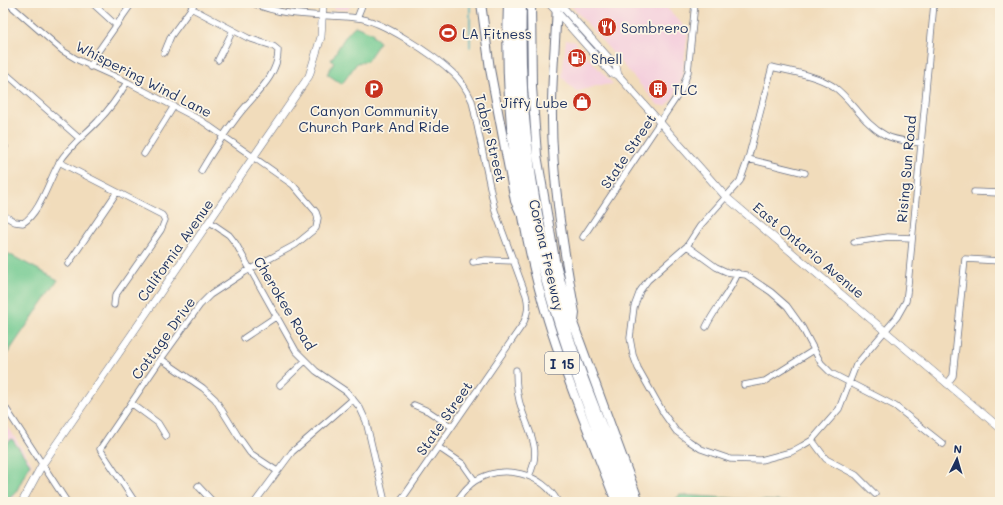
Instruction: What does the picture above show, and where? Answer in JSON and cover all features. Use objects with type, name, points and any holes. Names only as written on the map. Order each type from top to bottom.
[{"type":"highway","points":[[481,3],[489,63],[515,201],[524,220]]},
{"type":"highway","name":"Corona Freeway","points":[[508,3],[507,66],[510,114],[524,220],[538,285],[564,369],[616,502]]},
{"type":"highway","points":[[515,3],[514,66],[516,105],[522,162],[532,223],[545,280],[561,335],[624,502]]},
{"type":"highway","points":[[522,3],[522,60],[526,133],[536,203],[546,253],[558,301],[575,351],[632,502]]},
{"type":"highway","name":"Corona Freeway","points":[[531,3],[532,87],[537,155],[549,231],[573,324],[639,502]]},
{"type":"highway","points":[[557,6],[552,107],[554,149],[564,254],[575,313],[573,324]]},
{"type":"main road","name":"California Avenue","points":[[22,502],[42,465],[255,158],[309,76],[319,44],[323,17],[323,3]]},
{"type":"main road","name":"East Ontario Avenue","points":[[549,3],[557,6],[603,51],[616,66],[618,75],[726,197],[1000,428]]},
{"type":"main road","name":"East Ontario Avenue","points":[[557,6],[611,74],[618,75]]},
{"type":"main road","points":[[585,43],[598,52],[603,51]]},
{"type":"street","points":[[3,10],[8,3]]},
{"type":"street","name":"Whispering Wind Lane","points":[[8,3],[63,51],[90,67],[127,82],[174,106],[202,121],[224,136],[293,185],[316,212],[318,218]]},
{"type":"street","points":[[92,3],[116,25]]},
{"type":"street","points":[[90,67],[116,25],[132,3]]},
{"type":"street","points":[[164,54],[171,36],[195,3]]},
{"type":"street","name":"Taber Street","points":[[252,3],[295,15],[357,18],[377,23],[392,31],[452,72],[466,88],[472,100],[495,211],[526,294],[528,305]]},
{"type":"street","points":[[357,18],[363,3]]},
{"type":"street","name":"State Street","points":[[583,238],[661,124],[682,89],[688,72],[695,3]]},
{"type":"street","name":"Rising Sun Road","points":[[921,143],[885,136],[870,125],[844,95],[826,82],[818,78],[772,67],[748,159],[740,181],[700,226],[687,246],[648,280],[640,291],[631,322],[630,338],[638,368],[664,414],[676,430],[689,441],[701,449],[730,459],[767,459],[791,452],[812,440],[830,421],[839,408],[856,365],[897,317],[906,301],[921,143],[934,3]]},
{"type":"street","points":[[191,8],[248,38],[273,46],[278,50],[275,66],[263,87],[244,107],[201,171]]},
{"type":"street","points":[[218,60],[233,30]]},
{"type":"street","points":[[3,71],[80,138]]},
{"type":"street","points":[[3,215],[16,222],[23,223],[28,220],[44,196],[59,162],[80,138],[107,112],[127,82]]},
{"type":"street","points":[[144,154],[174,106]]},
{"type":"street","points":[[748,159],[805,173]]},
{"type":"street","points":[[59,162],[162,215],[164,220],[161,230],[115,296],[114,305]]},
{"type":"street","points":[[68,264],[117,192]]},
{"type":"street","points":[[974,192],[1000,194]]},
{"type":"street","name":"Cottage Drive","points":[[135,502],[100,449],[161,359],[210,295],[251,269],[295,245],[316,228],[318,218]]},
{"type":"street","name":"Cherokee Road","points":[[210,222],[229,235],[251,269],[296,351],[316,371],[342,387],[353,398],[366,421],[385,502]]},
{"type":"street","points":[[854,242],[888,237],[912,238]]},
{"type":"street","points":[[687,246],[716,267],[738,273],[754,280],[787,306],[802,327],[821,362],[831,373],[896,406],[943,444]]},
{"type":"street","points":[[947,384],[953,376],[965,259],[1000,261]]},
{"type":"street","points":[[473,262],[486,260],[514,262]]},
{"type":"street","points":[[706,327],[710,318],[732,289],[738,273]]},
{"type":"street","name":"State Street","points":[[400,502],[523,324],[528,305]]},
{"type":"street","points":[[244,338],[277,316]]},
{"type":"street","points":[[744,385],[765,381],[814,350]]},
{"type":"street","points":[[161,359],[204,388],[223,409],[238,436],[250,452],[277,471]]},
{"type":"street","points":[[280,385],[305,361]]},
{"type":"street","points":[[516,370],[517,393],[522,411],[532,433],[535,446],[535,458],[529,476]]},
{"type":"street","points":[[255,502],[292,452],[353,398]]},
{"type":"street","points":[[131,403],[158,423],[166,436]]},
{"type":"street","points":[[3,404],[67,502]]},
{"type":"street","points":[[414,405],[428,411],[452,427]]},
{"type":"street","points":[[812,440],[826,459],[856,475],[876,494]]},
{"type":"street","points":[[438,447],[463,464],[475,481]]},
{"type":"street","points":[[456,502],[475,481],[495,474],[518,472],[529,476],[545,486],[558,502]]},
{"type":"street","points":[[198,486],[213,502]]},
{"type":"shaded area","points":[[332,3],[352,3],[348,10],[335,9]]},
{"type":"shaded area","points":[[569,3],[663,3],[688,31],[682,78],[674,96],[666,106],[658,105]]},
{"type":"shaded area","points":[[566,40],[575,41],[579,48],[613,84],[596,86],[576,92],[562,77]]},
{"type":"shaded area","points":[[3,419],[32,464],[22,480],[12,502],[3,502]]},
{"type":"green space","points":[[355,26],[373,33],[373,36],[380,42],[367,61],[357,63],[342,84],[327,74],[334,63],[331,60],[344,38]]},
{"type":"green space","points":[[3,251],[58,280],[3,360]]},
{"type":"green space","points":[[12,439],[30,464],[16,492],[8,500],[3,494],[3,446]]},
{"type":"green space","points":[[680,495],[790,502],[672,502]]},
{"type":"waterway","points":[[470,3],[470,47]]},
{"type":"place","name":"Sombrero","points":[[607,27]]},
{"type":"place","name":"LA Fitness","points":[[448,33]]},
{"type":"place","name":"Shell","points":[[577,58]]},
{"type":"place","name":"Canyon Community Church Park And Ride","points":[[374,89]]},
{"type":"place","name":"TLC","points":[[658,89]]},
{"type":"place","name":"Jiffy Lube","points":[[582,102]]}]
